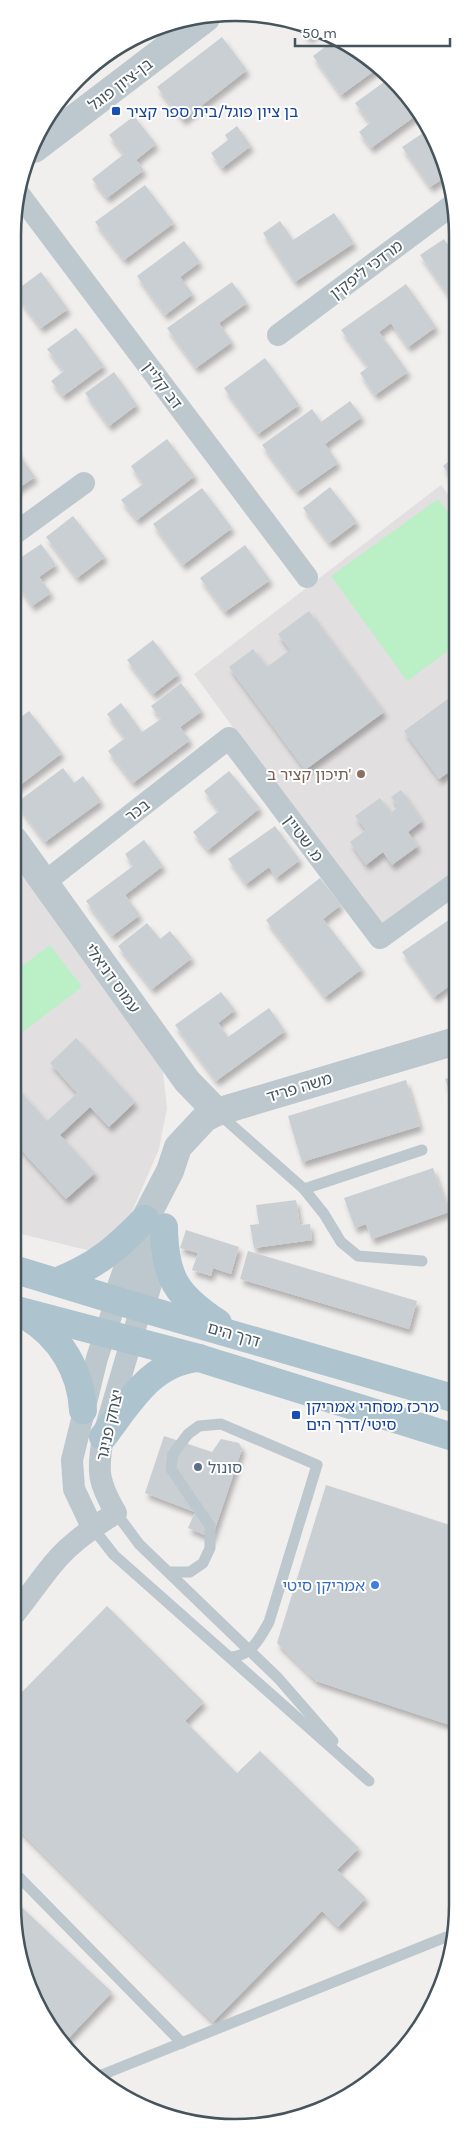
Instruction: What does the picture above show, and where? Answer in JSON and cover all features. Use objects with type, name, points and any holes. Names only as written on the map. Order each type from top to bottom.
[{"type":"main road","points":[[58,1282],[81,1272],[154,1223],[167,1264],[180,1291],[194,1306],[236,1335]]},
{"type":"main road","name":"דרך הים","points":[[21,1271],[449,1397]]},
{"type":"main road","name":"דרך הים","points":[[21,1311],[199,1358],[449,1436]]},
{"type":"main road","points":[[21,1314],[37,1323],[59,1345],[77,1379],[83,1410]]},
{"type":"main road","points":[[103,1437],[134,1395],[154,1376],[184,1359],[199,1358]]},
{"type":"street","name":"בן-ציון פוגל","points":[[42,143],[198,24]]},
{"type":"street","name":"דב קליין","points":[[24,202],[307,577]]},
{"type":"street","name":"מרדכי ליפקין","points":[[278,336],[447,209]]},
{"type":"street","points":[[21,529],[84,483]]},
{"type":"street","name":"בכר","points":[[45,882],[229,738]]},
{"type":"street","name":"מ. שטיין","points":[[229,738],[380,938],[449,888]]},
{"type":"street","name":"עמוס דניאלי","points":[[21,849],[187,1081],[217,1112]]},
{"type":"street","name":"משה פריד","points":[[128,1304],[174,1159],[205,1118],[217,1112],[449,1043]]},
{"type":"street","points":[[174,1159],[187,1125],[187,1081]]},
{"type":"street","name":"יצחק פניגר","points":[[116,1513],[106,1496],[99,1474],[118,1337],[128,1304]]},
{"type":"street","name":"יצחק פניגר","points":[[92,1527],[74,1489],[72,1460],[83,1410],[118,1337]]},
{"type":"street","points":[[21,1606],[54,1563],[92,1527],[116,1513]]},
{"type":"lane","points":[[217,1112],[304,1189],[324,1214],[342,1242],[358,1256],[422,1261]]},
{"type":"lane","points":[[304,1189],[422,1150]]},
{"type":"lane","points":[[169,1572],[190,1572],[203,1563],[210,1548],[210,1526],[171,1469],[173,1454],[188,1434],[199,1426],[221,1424],[317,1465],[269,1622],[260,1638],[249,1651],[238,1657],[230,1657]]},
{"type":"lane","points":[[92,1527],[114,1555],[369,1782],[278,1678],[139,1544],[116,1513]]},
{"type":"lane","points":[[21,1880],[182,2043]]},
{"type":"lane","points":[[104,2074],[446,1937]]},
{"type":"shaded area","name":"תיכון קציר ב'","points":[[441,485],[449,496],[449,880],[381,930],[194,674]]},
{"type":"shaded area","points":[[26,875],[145,1037],[163,1072],[167,1108],[159,1149],[122,1235],[91,1251],[21,1234],[21,879]]},
{"type":"green space","points":[[438,499],[449,514],[449,650],[407,681],[331,576]]},
{"type":"green space","points":[[50,945],[82,987],[21,1033],[21,967]]},
{"type":"building","points":[[222,37],[247,70],[183,120],[157,87]]},
{"type":"building","points":[[330,43],[354,57],[373,72],[341,95],[313,56]]},
{"type":"building","points":[[384,82],[414,117],[371,148],[359,132],[370,123],[355,103]]},
{"type":"building","points":[[134,116],[156,144],[136,160],[144,170],[107,198],[92,179],[124,154],[109,135]]},
{"type":"building","points":[[237,126],[251,146],[222,168],[211,153],[228,140],[225,135]]},
{"type":"building","points":[[423,133],[441,180],[430,187],[402,147]]},
{"type":"building","points":[[145,185],[174,223],[124,260],[95,222]]},
{"type":"building","points":[[334,213],[354,243],[295,282],[263,233],[280,221],[293,240]]},
{"type":"building","points":[[444,239],[449,246],[449,296],[420,255]]},
{"type":"building","points":[[184,241],[200,262],[180,277],[193,294],[165,315],[137,276]]},
{"type":"building","points":[[41,272],[68,309],[41,328],[21,301],[21,287]]},
{"type":"building","points":[[232,282],[247,303],[219,323],[232,342],[196,368],[167,328]]},
{"type":"building","points":[[406,284],[436,327],[408,347],[391,323],[379,332],[408,372],[375,395],[360,373],[368,367],[341,330]]},
{"type":"building","points":[[76,328],[104,366],[63,396],[51,381],[64,371],[47,349]]},
{"type":"building","points":[[265,358],[299,405],[258,434],[224,388]]},
{"type":"building","points":[[114,372],[137,405],[109,426],[85,393]]},
{"type":"building","points":[[350,401],[362,417],[325,444],[338,463],[297,492],[262,445],[312,409],[321,422]]},
{"type":"building","points":[[167,439],[195,476],[137,520],[121,500],[143,484],[131,466]]},
{"type":"building","points":[[21,457],[35,477],[21,486]]},
{"type":"building","points":[[449,461],[449,474],[443,466]]},
{"type":"building","points":[[330,487],[357,522],[329,543],[303,508]]},
{"type":"building","points":[[202,488],[232,528],[183,565],[153,524]]},
{"type":"building","points":[[73,516],[105,557],[77,578],[46,537]]},
{"type":"building","points":[[41,544],[56,565],[39,577],[51,593],[32,606],[21,590],[21,557]]},
{"type":"building","points":[[245,545],[270,580],[225,612],[200,578]]},
{"type":"building","points":[[309,611],[384,712],[305,770],[229,667],[253,649],[267,667],[290,650],[278,634]]},
{"type":"building","points":[[153,640],[179,674],[153,694],[127,660]]},
{"type":"building","points":[[181,683],[202,711],[180,727],[190,740],[133,783],[108,751],[125,738],[107,714],[121,703],[142,732],[161,719],[151,706]]},
{"type":"building","points":[[449,698],[449,772],[439,779],[404,731]]},
{"type":"building","points":[[29,711],[62,753],[21,784],[21,717]]},
{"type":"building","points":[[63,768],[74,783],[83,776],[101,801],[45,842],[21,810],[21,799]]},
{"type":"building","points":[[229,771],[260,808],[208,850],[193,832],[219,811],[204,791]]},
{"type":"building","points":[[401,790],[422,821],[408,832],[418,846],[392,865],[383,852],[366,865],[350,842],[366,830],[355,816],[380,798],[391,813],[398,807],[391,797]]},
{"type":"building","points":[[275,826],[300,860],[276,878],[269,867],[246,884],[228,859]]},
{"type":"building","points":[[144,840],[163,866],[125,895],[140,915],[112,936],[86,901],[133,866],[125,854]]},
{"type":"building","points":[[320,878],[341,905],[323,919],[362,969],[325,997],[266,920]]},
{"type":"building","points":[[449,920],[449,962],[447,963],[449,966],[449,986],[434,997],[402,952]]},
{"type":"building","points":[[147,923],[160,939],[170,931],[192,958],[152,989],[118,946]]},
{"type":"building","points":[[221,992],[235,1010],[218,1023],[228,1037],[269,1008],[285,1031],[216,1081],[175,1025]]},
{"type":"building","points":[[76,1038],[135,1102],[109,1127],[90,1107],[60,1135],[95,1173],[66,1199],[21,1150],[21,1093],[47,1121],[77,1093],[50,1063]]},
{"type":"building","points":[[449,1078],[449,1091],[445,1079]]},
{"type":"building","points":[[406,1080],[420,1126],[302,1162],[288,1116]]},
{"type":"building","points":[[433,1168],[449,1212],[372,1239],[366,1224],[355,1228],[344,1198]]},
{"type":"building","points":[[296,1200],[300,1225],[310,1224],[312,1240],[254,1248],[250,1225],[259,1224],[256,1205]]},
{"type":"building","points":[[186,1230],[239,1247],[231,1274],[213,1268],[211,1276],[192,1270],[198,1253],[180,1248]]},
{"type":"building","points":[[248,1251],[417,1301],[409,1329],[240,1279]]},
{"type":"building","points":[[164,1436],[212,1452],[221,1439],[239,1443],[242,1449],[212,1538],[188,1528],[195,1512],[145,1493]]},
{"type":"building","name":"אמריקן סיטי","points":[[326,1485],[449,1525],[449,1725],[316,1681],[277,1643]]},
{"type":"building","points":[[107,1606],[204,1702],[185,1721],[237,1773],[260,1751],[359,1848],[337,1870],[366,1898],[338,1927],[322,1911],[213,2022],[21,1832],[21,1693]]},
{"type":"building","points":[[21,1907],[112,1992],[68,2039],[43,2000],[33,1974],[25,1947]]},
{"type":"place","name":"בן ציון פוגל/בית ספר קציר","points":[[116,111]]},
{"type":"place","name":"תיכון קציר ב'","points":[[361,774]]},
{"type":"place","name":"מרכז מסחרי אמריקן סיטי/דרך הים","points":[[296,1415]]},
{"type":"place","name":"סונול","points":[[198,1467]]},
{"type":"place","name":"אמריקן סיטי","points":[[375,1585]]}]
